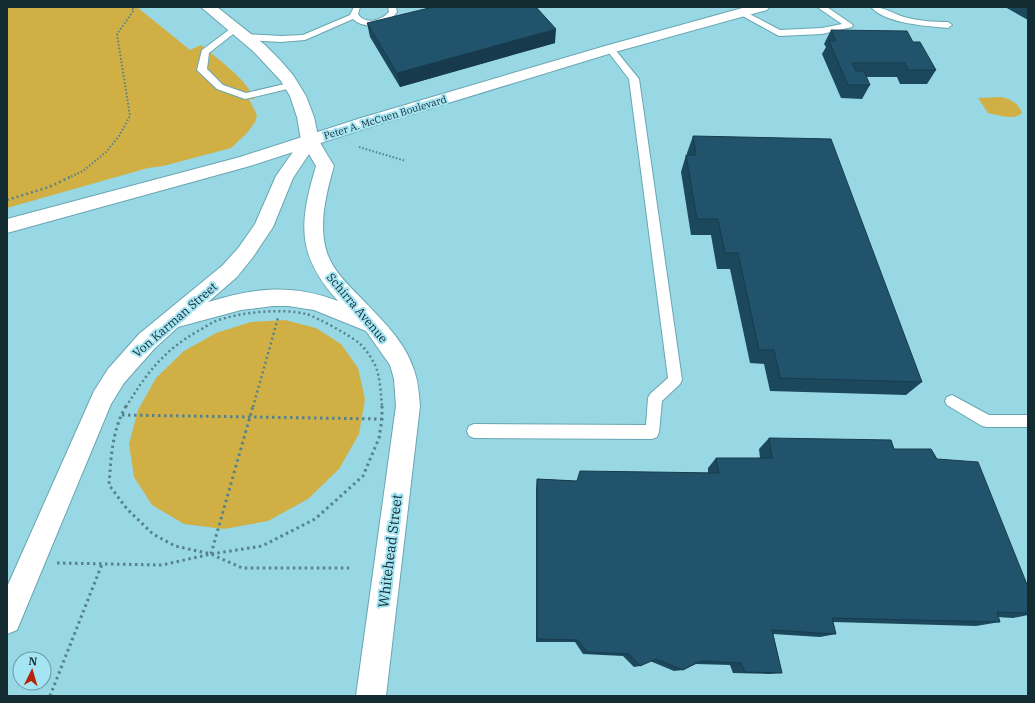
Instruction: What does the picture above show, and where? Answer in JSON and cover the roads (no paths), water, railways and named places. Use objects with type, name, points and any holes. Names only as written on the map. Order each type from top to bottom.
[{"type":"street","name":"Schirra Avenue","points":[[208,7],[269,57],[293,85],[301,101],[309,129],[310,140],[325,166],[316,198],[314,217],[314,232],[317,253],[328,274],[375,327],[401,363],[406,382],[408,406]]},
{"type":"street","name":"Peter A. McCuen Boulevard","points":[[7,226],[244,162],[310,140],[610,49],[762,7]]},
{"type":"street","name":"Von Karman Street","points":[[7,620],[102,398],[116,376],[129,360],[167,323],[201,297],[230,271],[246,252],[263,228],[285,176],[310,140]]},
{"type":"street","points":[[167,323],[249,301],[279,298],[304,299],[375,327]]},
{"type":"street","name":"Whitehead Street","points":[[372,696],[408,406]]},
{"type":"lane","points":[[741,13],[779,33],[822,31],[849,25],[821,7]]},
{"type":"lane","points":[[875,7],[901,19],[948,25]]},
{"type":"lane","points":[[293,85],[245,96],[220,87],[202,70],[204,52],[239,33],[281,39],[305,38],[356,10],[358,20],[363,22],[384,24],[391,16],[395,8]]},
{"type":"lane","points":[[474,431],[652,432],[655,398],[675,380],[634,79],[610,49]]},
{"type":"lane","points":[[952,401],[987,420],[1028,421]]}]
